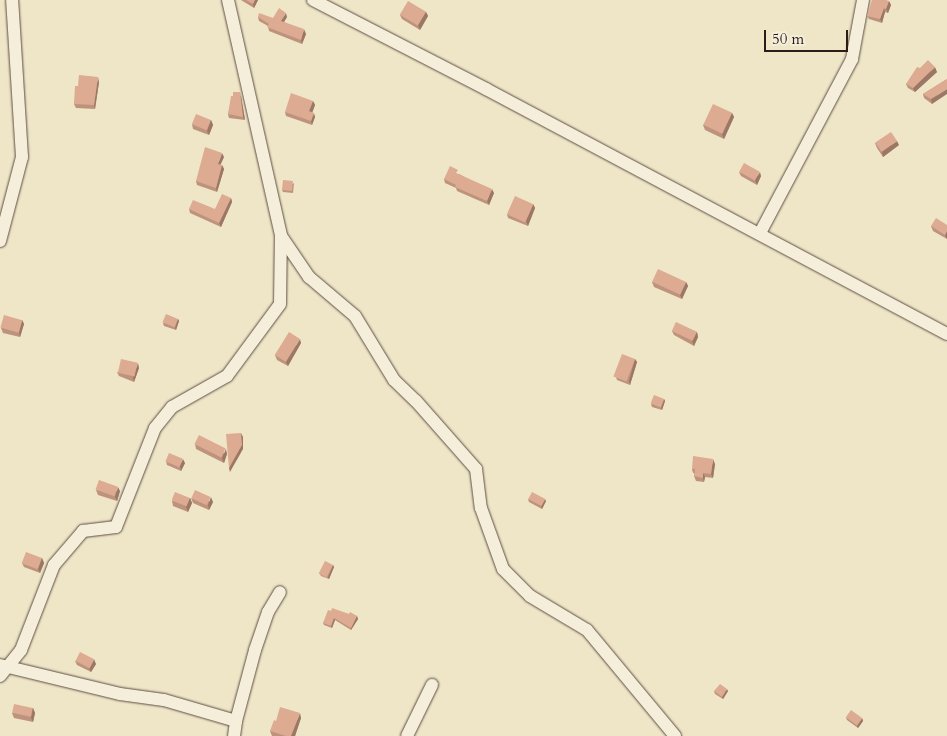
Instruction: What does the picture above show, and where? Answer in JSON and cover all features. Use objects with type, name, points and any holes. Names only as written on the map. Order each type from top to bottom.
[{"type":"street","points":[[0,241],[22,157],[12,0]]},
{"type":"street","points":[[2,670],[21,650],[54,564],[83,531],[116,527],[155,428],[172,408],[227,376],[280,304],[281,236],[228,0]]},
{"type":"street","points":[[314,0],[947,334]]},
{"type":"street","points":[[760,234],[852,59],[863,0]]},
{"type":"street","points":[[281,236],[309,276],[355,316],[394,380],[416,401],[476,469],[481,508],[503,569],[530,596],[586,630],[675,736]]},
{"type":"street","points":[[234,736],[254,650],[268,612],[280,592]]},
{"type":"street","points":[[2,670],[120,694],[164,700],[236,721]]},
{"type":"street","points":[[407,736],[432,685]]},
{"type":"building","points":[[246,0],[255,0],[253,4]]},
{"type":"building","points":[[872,0],[889,1],[880,19],[867,16]]},
{"type":"building","points":[[408,1],[426,12],[418,26],[400,15]]},
{"type":"building","points":[[279,8],[286,13],[281,21],[304,29],[301,40],[267,27],[269,24],[258,17],[259,13],[273,18]]},
{"type":"building","points":[[928,60],[935,67],[913,88],[906,84],[917,67],[920,68]]},
{"type":"building","points":[[79,75],[98,77],[94,105],[74,104],[75,86],[78,86]]},
{"type":"building","points":[[947,79],[947,89],[931,99],[923,94]]},
{"type":"building","points":[[233,92],[240,92],[243,117],[228,114]]},
{"type":"building","points":[[291,93],[313,101],[309,111],[314,113],[311,121],[285,112]]},
{"type":"building","points":[[713,104],[732,113],[722,134],[703,125]]},
{"type":"building","points":[[196,114],[211,120],[207,130],[192,124]]},
{"type":"building","points":[[891,132],[897,141],[881,152],[875,143]]},
{"type":"building","points":[[205,147],[222,153],[218,164],[222,165],[216,188],[196,181]]},
{"type":"building","points":[[744,163],[760,172],[755,180],[739,172]]},
{"type":"building","points":[[450,166],[458,170],[456,173],[492,189],[487,201],[455,187],[456,185],[444,179]]},
{"type":"building","points":[[283,180],[293,181],[292,191],[282,190]]},
{"type":"building","points":[[222,194],[231,198],[219,223],[189,209],[193,200],[215,209]]},
{"type":"building","points":[[515,196],[533,204],[525,222],[507,214]]},
{"type":"building","points":[[936,218],[947,225],[945,235],[931,226]]},
{"type":"building","points":[[658,269],[686,282],[680,295],[652,282]]},
{"type":"building","points":[[166,314],[178,319],[174,327],[162,322]]},
{"type":"building","points":[[4,315],[22,320],[19,333],[0,327]]},
{"type":"building","points":[[676,322],[697,332],[693,341],[672,331]]},
{"type":"building","points":[[289,332],[300,339],[286,362],[275,355]]},
{"type":"building","points":[[622,354],[635,359],[626,381],[613,376]]},
{"type":"building","points":[[121,359],[138,363],[134,376],[118,373]]},
{"type":"building","points":[[654,395],[664,399],[661,407],[651,403]]},
{"type":"building","points":[[241,433],[242,445],[229,468],[226,434]]},
{"type":"building","points":[[199,435],[226,449],[221,458],[194,444]]},
{"type":"building","points":[[169,453],[183,459],[179,467],[165,461]]},
{"type":"building","points":[[693,456],[713,459],[711,474],[703,473],[703,478],[694,476],[695,469],[692,469]]},
{"type":"building","points":[[99,480],[118,487],[114,496],[96,489]]},
{"type":"building","points":[[195,490],[211,497],[207,505],[191,498]]},
{"type":"building","points":[[175,492],[190,498],[186,506],[172,500]]},
{"type":"building","points":[[532,492],[545,499],[541,506],[528,499]]},
{"type":"building","points":[[26,552],[42,558],[38,569],[22,563]]},
{"type":"building","points":[[325,561],[333,565],[327,578],[319,573]]},
{"type":"building","points":[[332,608],[349,614],[350,612],[357,616],[351,628],[334,618],[331,626],[323,623],[328,610],[331,611]]},
{"type":"building","points":[[80,652],[94,659],[90,668],[75,661]]},
{"type":"building","points":[[720,684],[727,689],[722,697],[714,691]]},
{"type":"building","points":[[14,704],[33,708],[31,717],[12,713]]},
{"type":"building","points":[[280,707],[300,713],[291,736],[270,731],[274,720],[276,721]]},
{"type":"building","points":[[851,710],[862,718],[857,726],[846,717]]}]
